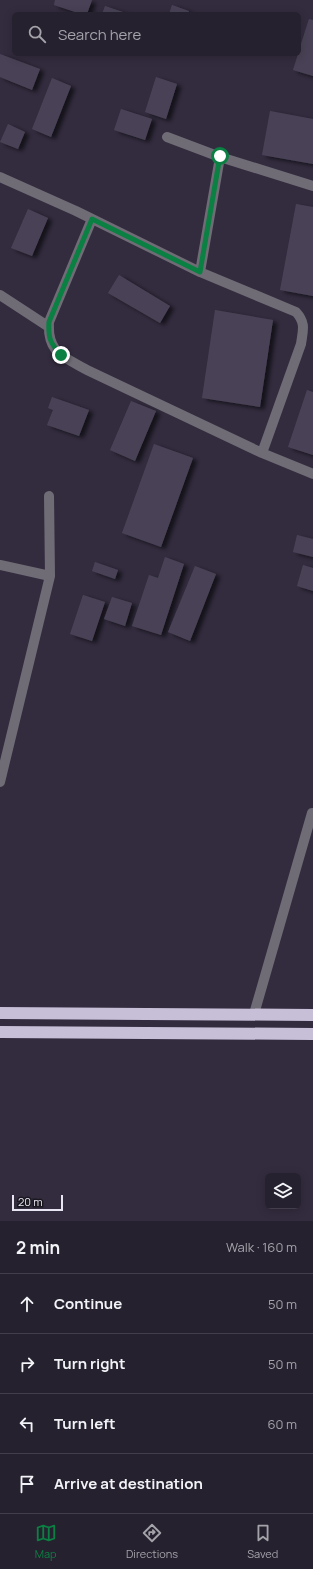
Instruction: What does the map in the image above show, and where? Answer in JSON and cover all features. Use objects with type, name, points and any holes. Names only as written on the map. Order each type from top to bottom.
[{"type":"highway","points":[[0,1013],[313,1015]]},
{"type":"highway","points":[[0,1032],[313,1034]]},
{"type":"street","points":[[167,137],[313,186]]},
{"type":"street","points":[[200,272],[220,156]]},
{"type":"street","points":[[0,177],[92,219],[200,272],[296,312],[302,319],[304,329],[301,344],[262,453]]},
{"type":"street","points":[[92,219],[52,312],[48,334],[52,345],[61,355],[87,370],[262,453],[313,474]]},
{"type":"street","points":[[0,295],[49,327]]},
{"type":"street","points":[[0,782],[50,576],[49,496]]},
{"type":"street","points":[[0,565],[50,576]]},
{"type":"street","points":[[254,1014],[312,813]]},
{"type":"building","points":[[55,0],[92,0],[88,12],[75,12],[54,5]]},
{"type":"building","points":[[172,5],[189,11],[189,12],[170,12]]},
{"type":"building","points":[[105,6],[123,12],[103,12]]},
{"type":"building","points":[[309,19],[313,20],[313,76],[293,70],[297,56],[301,56],[301,44]]},
{"type":"building","points":[[0,54],[40,69],[32,90],[0,77]]},
{"type":"building","points":[[156,77],[177,84],[166,119],[145,112]]},
{"type":"building","points":[[52,78],[71,86],[51,137],[32,129]]},
{"type":"building","points":[[121,109],[152,119],[145,140],[114,130]]},
{"type":"building","points":[[270,111],[313,119],[313,164],[262,155]]},
{"type":"building","points":[[8,124],[25,132],[18,149],[0,142]]},
{"type":"building","points":[[296,204],[313,207],[313,296],[280,290]]},
{"type":"building","points":[[28,209],[48,218],[32,256],[11,248]]},
{"type":"building","points":[[119,275],[170,306],[160,323],[108,293]]},
{"type":"building","points":[[215,310],[273,320],[260,407],[202,398]]},
{"type":"building","points":[[307,390],[313,392],[313,455],[288,447]]},
{"type":"building","points":[[52,397],[89,410],[79,436],[47,425],[53,410],[48,408]]},
{"type":"building","points":[[131,401],[156,411],[135,461],[110,450]]},
{"type":"building","points":[[154,444],[193,458],[161,547],[122,533]]},
{"type":"building","points":[[297,535],[313,539],[313,557],[293,552]]},
{"type":"building","points":[[165,557],[184,564],[161,635],[132,626],[149,575],[158,578]]},
{"type":"building","points":[[95,562],[118,570],[115,579],[92,571]]},
{"type":"building","points":[[303,565],[313,568],[313,591],[297,586]]},
{"type":"building","points":[[195,566],[216,574],[190,641],[168,632]]},
{"type":"building","points":[[83,595],[105,602],[92,641],[70,634]]},
{"type":"building","points":[[112,597],[132,603],[125,626],[104,619]]},
{"type":"route","points":[[61,355],[52,345],[48,334],[49,322],[92,219],[200,272],[220,156]]}]
